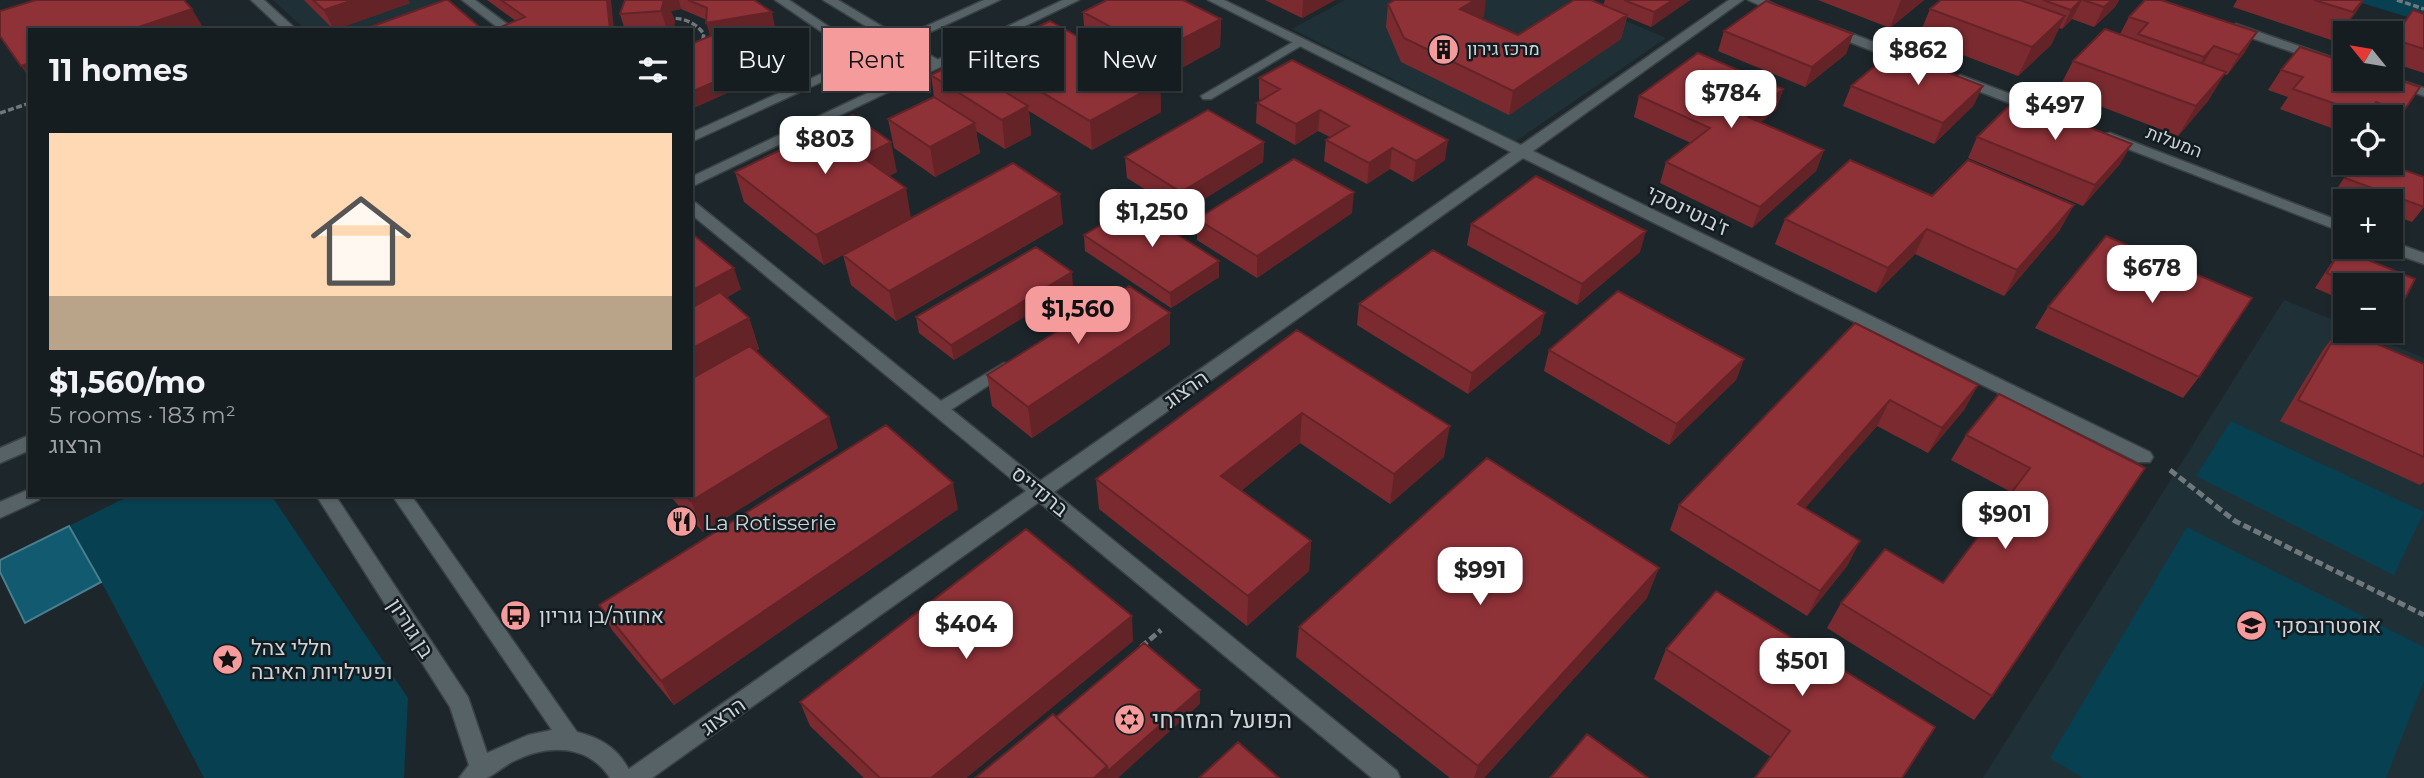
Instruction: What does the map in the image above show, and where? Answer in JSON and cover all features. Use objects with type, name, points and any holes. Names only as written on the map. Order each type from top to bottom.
[{"type":"street","points":[[257,0],[289,28]]},
{"type":"street","points":[[781,0],[824,28]]},
{"type":"street","points":[[829,0],[877,28]]},
{"type":"street","points":[[929,31],[994,0]]},
{"type":"street","points":[[929,68],[1073,0]]},
{"type":"street","name":"ז'בוטינסקי","points":[[1214,0],[2144,457]]},
{"type":"street","name":"הרצוג","points":[[634,778],[1737,0]]},
{"type":"street","points":[[1754,0],[1793,15]]},
{"type":"street","points":[[2217,22],[2333,62]]},
{"type":"street","points":[[1818,25],[1921,65]]},
{"type":"street","points":[[929,59],[938,64]]},
{"type":"street","points":[[1947,74],[2049,114]]},
{"type":"street","points":[[693,137],[823,79]]},
{"type":"street","points":[[2403,86],[2424,93]]},
{"type":"street","points":[[693,182],[882,91]]},
{"type":"street","name":"המעלות","points":[[2101,134],[2333,223]]},
{"type":"street","name":"ברנדייס","points":[[693,208],[1388,778]]},
{"type":"street","points":[[2403,251],[2424,259]]},
{"type":"street","points":[[0,456],[28,443]]},
{"type":"street","points":[[0,511],[28,497]]},
{"type":"street","name":"בן גוריון","points":[[326,497],[460,704],[476,773]]},
{"type":"street","points":[[402,497],[570,739]]},
{"type":"street","points":[[476,773],[511,751],[541,741],[570,739],[597,746],[616,762],[622,778]]},
{"type":"lane","points":[[468,0],[506,28]]},
{"type":"lane","points":[[1208,96],[1300,43]]},
{"type":"lane","points":[[940,409],[1018,359]]},
{"type":"path","points":[[2397,0],[2424,9]]},
{"type":"path","points":[[661,18],[688,19],[699,25],[704,34],[702,44],[714,42]]},
{"type":"path","points":[[0,113],[28,104]]},
{"type":"path","points":[[2175,472],[2235,521],[2424,615]]},
{"type":"path","points":[[1133,654],[1186,610]]},
{"type":"shaded area","points":[[273,0],[439,0],[474,28],[304,28]]},
{"type":"shaded area","points":[[1345,0],[1576,0],[1666,38],[1516,141],[1292,29]]},
{"type":"shaded area","points":[[2352,0],[2424,0],[2424,22]]},
{"type":"shaded area","name":"אוסטרובסקי","points":[[2284,300],[2333,320],[2333,343],[2387,343],[2424,358],[2424,778],[1983,778]]},
{"type":"shaded area","points":[[2231,421],[2424,512],[2394,575],[2196,476]]},
{"type":"shaded area","points":[[127,497],[272,497],[408,698],[404,778],[204,778],[109,596],[69,526]]},
{"type":"shaded area","points":[[69,526],[101,582],[25,623],[0,572],[0,560]]},
{"type":"shaded area","points":[[2187,527],[2424,647],[2424,681],[2386,778],[2083,778],[2050,758]]},
{"type":"building","points":[[36,0],[184,0],[192,9],[136,28],[28,28],[28,64],[21,66],[0,36],[0,11]]},
{"type":"building","points":[[313,0],[353,0],[324,10]]},
{"type":"building","points":[[448,0],[481,28],[368,28]]},
{"type":"building","points":[[501,0],[607,0],[610,28],[498,28],[525,17]]},
{"type":"building","points":[[625,0],[664,0],[661,11],[620,14]]},
{"type":"building","points":[[688,0],[754,0],[772,12],[706,23],[707,8]]},
{"type":"building","points":[[1107,0],[1183,0],[1221,19],[1181,40],[1181,28],[1113,28],[1083,12]]},
{"type":"building","points":[[1395,0],[1475,0],[1460,9],[1518,35],[1574,0],[1591,0],[1627,15],[1513,91],[1404,38],[1388,4]]},
{"type":"building","points":[[1624,0],[1673,0],[1654,12]]},
{"type":"building","points":[[1941,0],[2020,0],[2065,16],[2032,47],[1930,9]]},
{"type":"building","points":[[2043,0],[2081,0],[2071,10]]},
{"type":"building","points":[[2083,0],[2112,0],[2104,7]]},
{"type":"building","points":[[2145,0],[2161,0],[2257,32],[2239,55],[2214,46],[2204,57],[2138,34],[2148,23],[2129,17]]},
{"type":"building","points":[[2314,0],[2363,0],[2353,12]]},
{"type":"building","points":[[1766,1],[1853,34],[1812,67],[1724,31]]},
{"type":"building","points":[[2413,10],[2424,14],[2424,49],[2403,42],[2403,24]]},
{"type":"building","points":[[1050,21],[1062,28],[1036,28]]},
{"type":"building","points":[[1064,29],[1078,37],[1078,91],[1145,91],[1090,121],[1040,91],[1064,91]]},
{"type":"building","points":[[2105,29],[2226,72],[2196,106],[2073,61]]},
{"type":"building","points":[[714,35],[714,82],[693,91],[693,43]]},
{"type":"building","points":[[2300,47],[2333,58],[2333,91],[2403,91],[2403,81],[2420,87],[2403,112],[2403,105],[2376,102],[2374,105],[2339,105],[2293,89],[2303,77],[2281,70]]},
{"type":"building","points":[[1893,51],[1983,86],[1943,123],[1851,86]]},
{"type":"building","points":[[1698,53],[1783,89],[1748,117],[1824,150],[1760,207],[1666,162],[1710,128],[1639,96]]},
{"type":"building","points":[[1292,60],[1448,140],[1416,161],[1392,148],[1369,163],[1326,140],[1349,126],[1320,110],[1296,124],[1257,103],[1280,89],[1259,78]]},
{"type":"building","points":[[943,69],[943,83],[931,75]]},
{"type":"building","points":[[956,91],[1004,91],[1028,106],[1002,120]]},
{"type":"building","points":[[934,97],[975,123],[930,147],[888,119]]},
{"type":"building","points":[[2016,99],[2132,144],[2095,185],[1977,137]]},
{"type":"building","points":[[1208,110],[1264,142],[1181,192],[1125,157]]},
{"type":"building","points":[[853,115],[891,142],[862,157],[906,188],[816,235],[735,172]]},
{"type":"building","points":[[1294,159],[1354,192],[1257,256],[1197,219]]},
{"type":"building","points":[[1850,160],[1932,196],[1968,160],[2074,205],[2017,270],[1927,229],[1888,268],[1785,219]]},
{"type":"building","points":[[1013,163],[1060,194],[889,291],[843,255]]},
{"type":"building","points":[[2403,170],[2424,177],[2424,207],[2403,199],[2403,189],[2375,189],[2345,178],[2347,175],[2403,175]]},
{"type":"building","points":[[1536,176],[1646,231],[1582,284],[1471,224]]},
{"type":"building","points":[[1133,206],[1219,261],[1170,293],[1084,235]]},
{"type":"building","points":[[693,235],[734,268],[693,290]]},
{"type":"building","points":[[2106,236],[2252,298],[2199,377],[2048,307]]},
{"type":"building","points":[[1036,247],[1072,272],[951,345],[916,317]]},
{"type":"building","points":[[1433,250],[1545,313],[1472,373],[1359,304]]},
{"type":"building","points":[[2335,259],[2366,259],[2400,273],[2333,273],[2333,275],[2327,273]]},
{"type":"building","points":[[2403,274],[2415,279],[2403,302]]},
{"type":"building","points":[[1129,286],[1170,313],[1028,407],[987,375]]},
{"type":"building","points":[[1618,291],[1744,359],[1677,424],[1549,350]]},
{"type":"building","points":[[720,292],[749,318],[693,348],[693,307]]},
{"type":"building","points":[[1855,323],[1978,385],[1942,428],[1890,400],[1798,504],[1860,541],[1820,591],[1679,505]]},
{"type":"building","points":[[1297,330],[1450,426],[1394,474],[1302,413],[1221,476],[1311,541],[1248,596],[1096,479]]},
{"type":"building","points":[[2333,340],[2333,343],[2375,343],[2424,364],[2424,457],[2298,400]]},
{"type":"building","points":[[750,346],[829,417],[691,501],[687,497],[693,497],[693,378]]},
{"type":"building","points":[[1999,394],[2145,468],[1992,696],[1841,603],[1885,549],[1943,583],[2030,468],[1966,435]]},
{"type":"building","points":[[886,425],[953,483],[661,681],[599,605]]},
{"type":"building","points":[[1487,458],[1659,568],[1478,766],[1299,627]]},
{"type":"building","points":[[1026,529],[1132,616],[931,778],[880,778],[800,702]]},
{"type":"building","points":[[1716,591],[1935,727],[1902,778],[1755,778],[1790,731],[1666,649]]},
{"type":"building","name":"הפועל המזרחי","points":[[1144,643],[1200,690],[1108,771],[1107,766],[1056,717]]},
{"type":"building","points":[[1053,714],[1107,766],[1094,778],[975,778]]},
{"type":"building","points":[[1587,734],[1648,778],[1550,778]]},
{"type":"building","points":[[1238,742],[1279,778],[1199,778]]},
{"type":"place","name":"מרכז גירון","points":[[1444,49]]},
{"type":"place","name":"La Rotisserie","points":[[681,522]]},
{"type":"place","name":"אחוזה/בן גוריון","points":[[516,615]]},
{"type":"place","name":"אוסטרובסקי","points":[[2252,625]]},
{"type":"place","name":"חללי צהל ופעילויות האיבה","points":[[228,659]]},
{"type":"place","name":"הפועל המזרחי","points":[[1129,719]]}]
